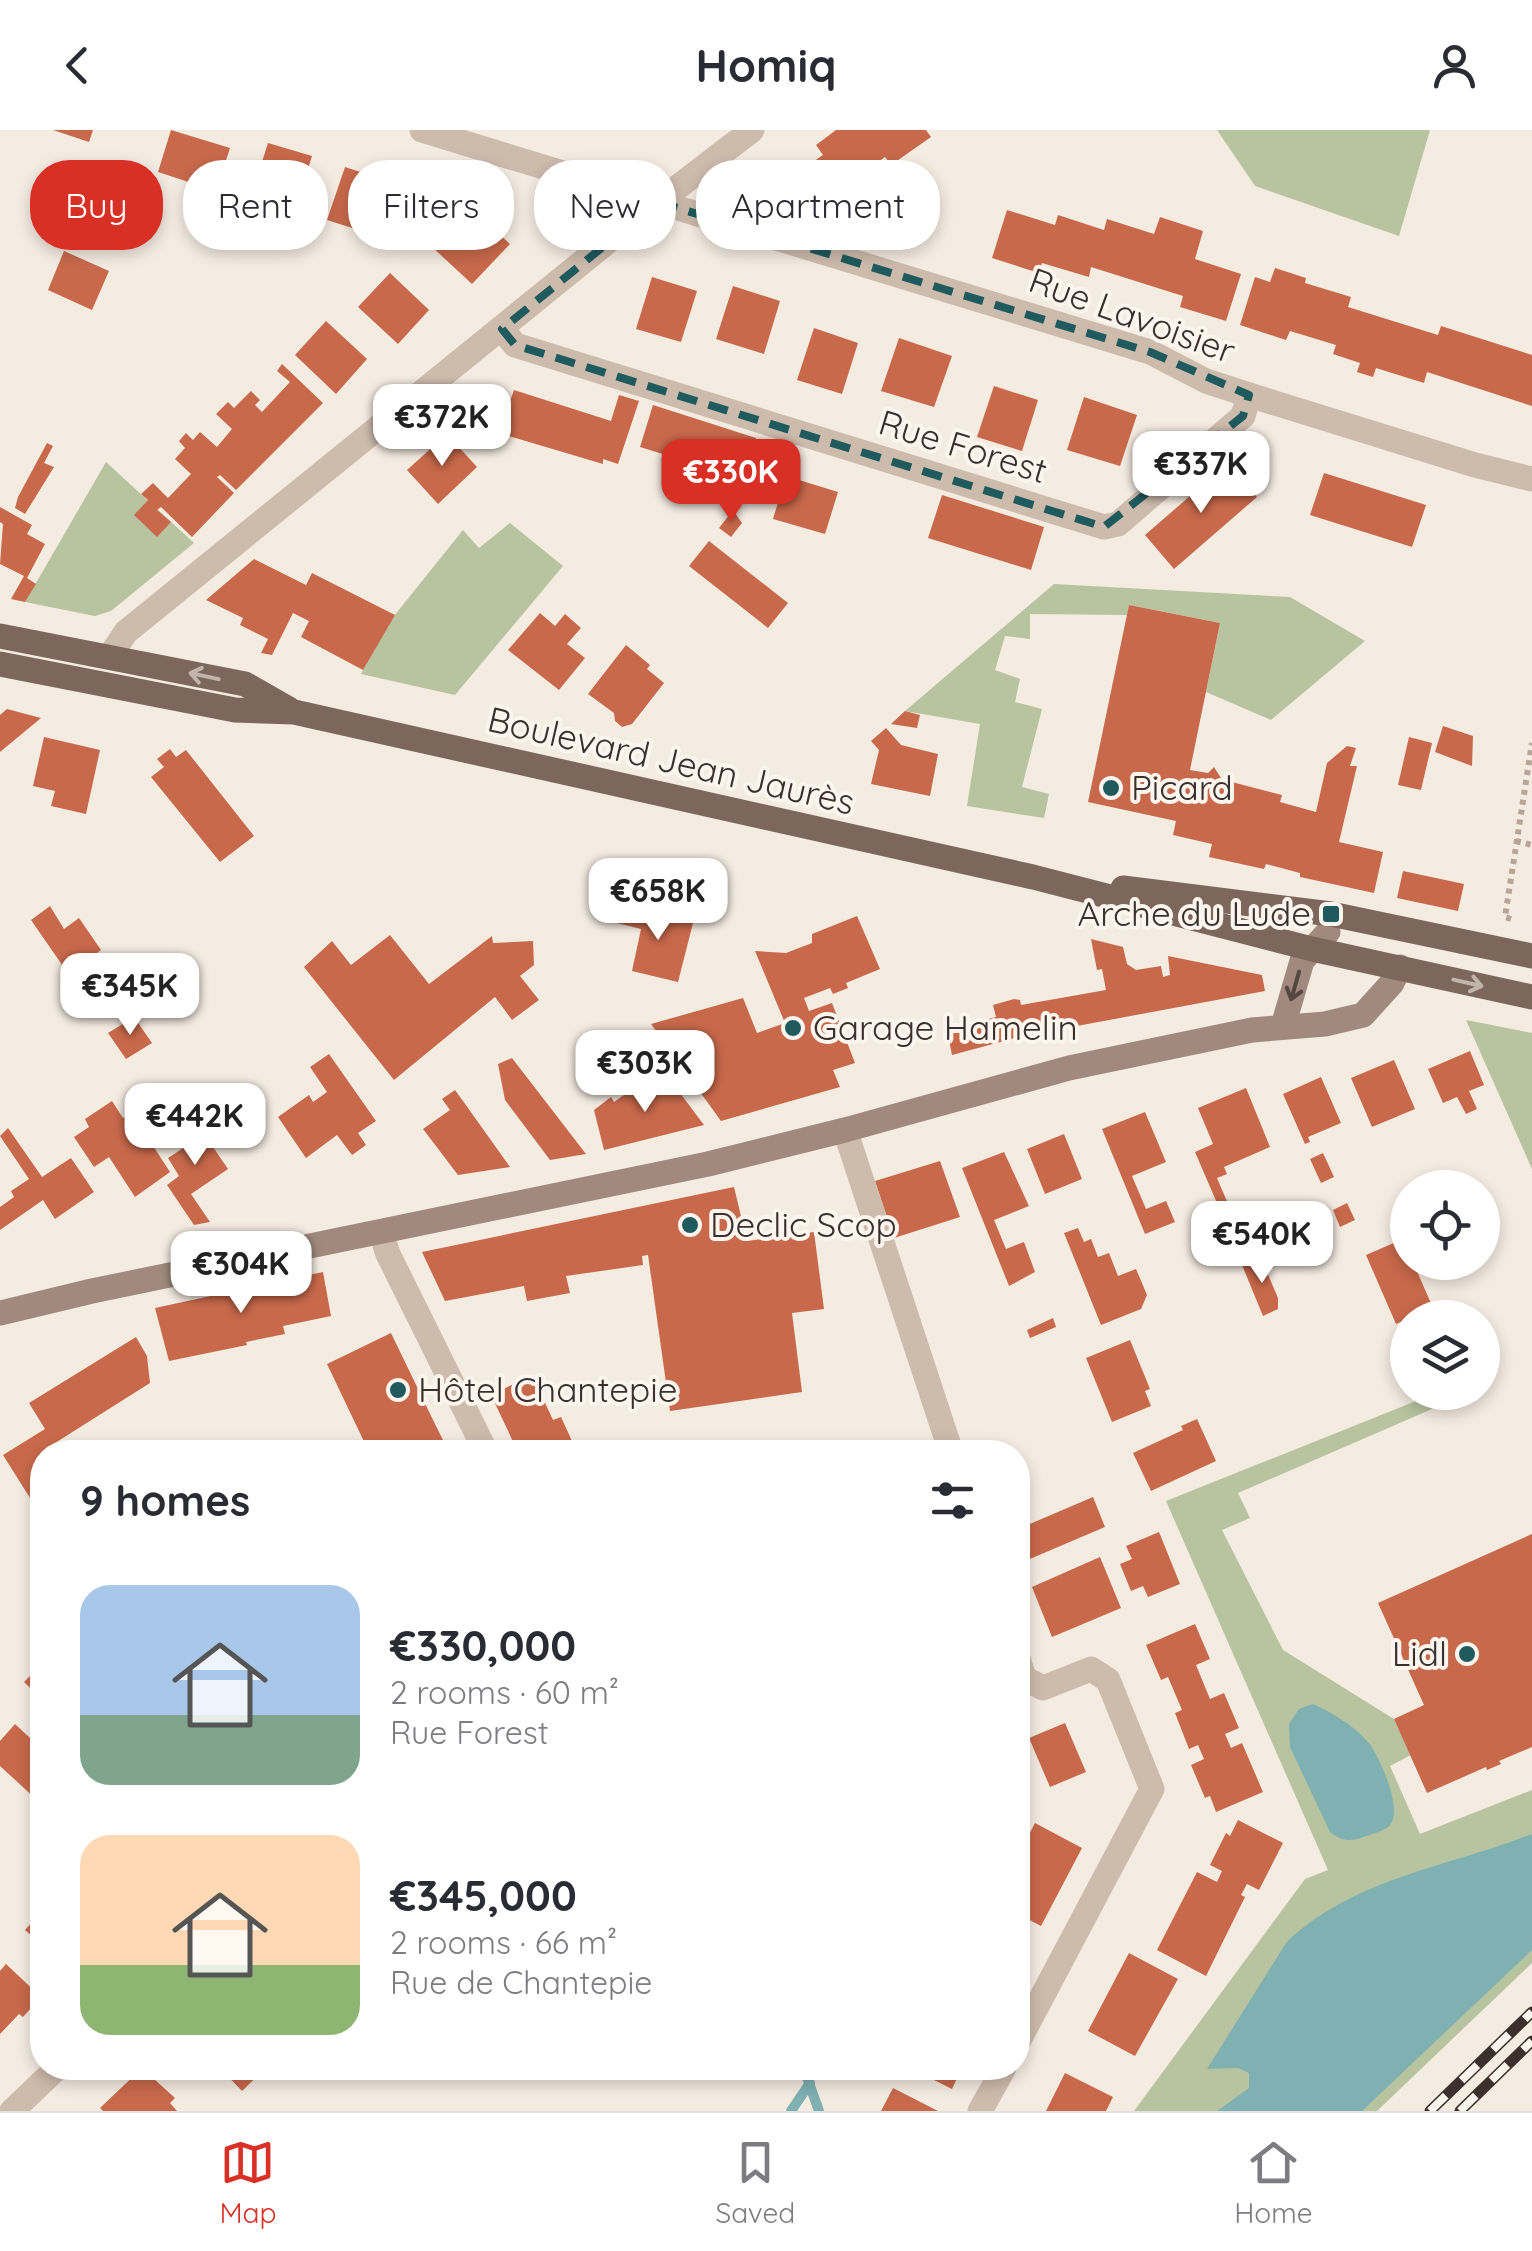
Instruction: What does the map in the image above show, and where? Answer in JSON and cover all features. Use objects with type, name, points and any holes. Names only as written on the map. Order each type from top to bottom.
[{"type":"main road","name":"Boulevard Jean Jaurès","points":[[0,636],[245,684],[294,712]]},
{"type":"main road","name":"Boulevard Jean Jaurès","points":[[0,664],[234,710],[294,712],[1034,877],[1327,932],[1532,956]]},
{"type":"main road","name":"Boulevard Jean Jaurès","points":[[1034,877],[1327,932],[1400,968],[1532,997]]},
{"type":"street","name":"Rue Lavoisier","points":[[422,130],[534,164]]},
{"type":"street","points":[[676,188],[752,130]]},
{"type":"street","name":"Rue Lavoisier","points":[[676,207],[1150,352],[1206,380],[1249,395],[1532,479]]},
{"type":"street","points":[[110,656],[126,632],[600,250]]},
{"type":"street","name":"Rue Forest","points":[[502,330],[514,345],[1104,526],[1118,524],[1243,416],[1249,395]]},
{"type":"street","points":[[1283,1026],[1302,961],[1327,932]]},
{"type":"street","points":[[0,1313],[708,1164],[1070,1068],[1283,1026],[1325,1024],[1364,1015],[1400,968]]},
{"type":"street","points":[[846,1130],[946,1440]]},
{"type":"street","points":[[381,1233],[480,1440]]},
{"type":"street","points":[[1030,1681],[1042,1688],[1090,1668],[1108,1680],[1152,1790],[1030,2019]]},
{"type":"street","points":[[12,2111],[44,2080]]},
{"type":"street","points":[[980,2111],[997,2080]]},
{"type":"path","points":[[1505,918],[1532,743]]},
{"type":"path","points":[[1527,772],[1532,782]]},
{"type":"path","points":[[1516,841],[1532,845]]},
{"type":"highlighted area","points":[[658,202],[1150,352],[1249,395],[1243,416],[1104,527],[515,345],[502,329]]},
{"type":"green space","points":[[1217,130],[1430,130],[1399,236],[1255,186]]},
{"type":"green space","points":[[106,462],[194,543],[111,611],[95,616],[25,602]]},
{"type":"green space","points":[[510,523],[563,566],[455,695],[361,674],[386,626],[463,530],[479,548]]},
{"type":"green space","points":[[1054,584],[1290,597],[1365,641],[1271,720],[1206,692],[1220,623],[1129,605],[1127,615],[1030,614],[1030,639],[1005,636],[995,670],[1020,679],[1015,702],[1042,709],[1022,787],[1049,794],[1044,818],[967,806],[980,724],[905,711]]},
{"type":"green space","points":[[1466,1020],[1532,1033],[1532,1169]]},
{"type":"green space","points":[[1394,1410],[1430,1410],[1238,1493],[1250,1518],[1222,1530],[1283,1650],[1394,1719],[1411,1755],[1390,1766],[1420,1834],[1532,1790],[1532,1963],[1377,2111],[1134,2111],[1305,1879],[1328,1870],[1166,1501]]},
{"type":"water","points":[[1313,1704],[1352,1727],[1375,1753],[1393,1799],[1393,1820],[1386,1828],[1351,1840],[1330,1832],[1290,1747],[1289,1724],[1299,1709]]},
{"type":"water","points":[[1532,1834],[1532,1950],[1362,2111],[1217,2111],[1249,2088],[1249,2073],[1238,2068],[1207,2069],[1286,1943],[1312,1921],[1371,1889]]},
{"type":"building","points":[[53,130],[93,130],[89,142]]},
{"type":"building","points":[[171,130],[230,148],[226,160],[183,160],[183,180],[163,174],[162,160]]},
{"type":"building","points":[[836,130],[926,130],[931,137],[898,160],[816,160],[823,155],[816,145]]},
{"type":"building","points":[[268,143],[312,156],[311,160],[263,160]]},
{"type":"building","points":[[345,167],[348,168],[348,227],[328,217]]},
{"type":"building","points":[[1007,210],[1055,225],[1058,215],[1104,230],[1107,219],[1154,234],[1160,217],[1203,231],[1195,259],[1241,274],[1226,321],[1180,307],[1183,296],[1091,267],[1089,277],[1042,263],[1039,273],[992,258]]},
{"type":"building","points":[[435,250],[504,250],[472,284]]},
{"type":"building","points":[[64,251],[109,271],[92,310],[48,290]]},
{"type":"building","points":[[1275,268],[1306,278],[1305,283],[1351,297],[1348,307],[1438,335],[1441,326],[1532,355],[1532,406],[1427,372],[1424,383],[1376,368],[1373,377],[1357,372],[1360,363],[1333,354],[1336,345],[1290,331],[1286,340],[1240,325],[1255,277],[1270,282]]},
{"type":"building","points":[[390,273],[429,310],[398,344],[358,307]]},
{"type":"building","points":[[652,277],[697,291],[681,342],[636,329]]},
{"type":"building","points":[[733,286],[780,301],[764,354],[716,339]]},
{"type":"building","points":[[326,321],[367,359],[336,394],[295,355]]},
{"type":"building","points":[[814,328],[858,343],[842,394],[797,380]]},
{"type":"building","points":[[899,338],[952,356],[934,407],[881,391]]},
{"type":"building","points":[[282,364],[323,403],[236,490],[220,475],[217,477],[234,493],[192,537],[161,507],[157,510],[171,522],[157,537],[134,515],[148,500],[141,494],[153,483],[168,498],[191,474],[175,459],[185,448],[179,441],[186,433],[193,440],[200,432],[217,447],[232,429],[216,414],[228,402],[234,408],[251,391],[260,400],[255,405],[262,412],[290,382],[277,371]]},
{"type":"building","points":[[994,386],[1038,400],[1022,451],[977,437]]},
{"type":"building","points":[[514,390],[611,421],[619,395],[639,401],[618,464],[603,459],[603,464],[499,433]]},
{"type":"building","points":[[1084,397],[1137,415],[1120,466],[1067,450]]},
{"type":"building","points":[[653,405],[756,438],[743,479],[640,447]]},
{"type":"building","points":[[447,434],[477,467],[438,504],[407,470]]},
{"type":"building","points":[[47,443],[53,446],[44,463],[54,467],[25,514],[15,508],[18,497]]},
{"type":"building","points":[[1227,464],[1257,497],[1174,569],[1145,535]]},
{"type":"building","points":[[1324,473],[1426,505],[1412,547],[1310,515]]},
{"type":"building","points":[[786,476],[838,492],[825,534],[773,519]]},
{"type":"building","points":[[942,495],[1044,527],[1031,570],[928,538]]},
{"type":"building","points":[[0,507],[32,525],[27,534],[45,544],[27,578],[36,584],[25,602],[11,599],[24,576],[0,564]]},
{"type":"building","points":[[733,510],[742,523],[731,537],[719,528]]},
{"type":"building","points":[[709,541],[788,603],[768,628],[689,566]]},
{"type":"building","points":[[254,559],[306,585],[312,573],[395,615],[363,670],[301,637],[309,621],[293,613],[272,655],[261,653],[268,639],[240,625],[243,618],[206,600]]},
{"type":"building","points":[[1129,605],[1220,623],[1190,770],[1208,773],[1214,767],[1226,786],[1228,781],[1282,795],[1280,802],[1316,812],[1327,763],[1347,746],[1356,748],[1350,766],[1357,766],[1339,842],[1383,852],[1374,893],[1300,877],[1300,873],[1266,864],[1264,869],[1209,857],[1212,844],[1173,835],[1176,821],[1088,802]]},
{"type":"building","points":[[540,613],[555,626],[565,614],[581,628],[567,644],[585,658],[559,690],[508,650]]},
{"type":"building","points":[[626,645],[664,683],[632,724],[622,727],[615,721],[614,713],[588,694]]},
{"type":"building","points":[[7,709],[41,718],[0,752],[0,715]]},
{"type":"building","points":[[905,711],[920,715],[917,728],[891,724]]},
{"type":"building","points":[[1443,726],[1473,736],[1472,766],[1435,752]]},
{"type":"building","points":[[886,728],[901,745],[938,754],[930,796],[871,784],[879,750],[871,741]]},
{"type":"building","points":[[44,737],[100,750],[86,814],[51,806],[55,791],[33,786]]},
{"type":"building","points":[[1409,737],[1432,743],[1421,790],[1398,785]]},
{"type":"building","points":[[170,749],[176,757],[186,750],[254,836],[220,862],[151,777],[164,767],[157,759]]},
{"type":"building","points":[[1403,871],[1464,884],[1458,911],[1397,898]]},
{"type":"building","points":[[50,906],[64,929],[79,918],[101,950],[87,961],[95,972],[76,985],[31,920]]},
{"type":"building","points":[[621,906],[693,923],[678,982],[632,971],[641,929],[617,923]]},
{"type":"building","points":[[857,916],[880,969],[846,983],[848,988],[833,994],[830,988],[804,998],[809,1011],[832,1003],[855,1063],[833,1070],[840,1087],[721,1121],[651,1024],[743,998],[757,1033],[785,1023],[755,951],[786,953],[812,943],[812,934]]},
{"type":"building","points":[[390,935],[429,984],[492,936],[493,943],[533,941],[534,965],[520,976],[539,1000],[512,1020],[495,997],[394,1080],[304,967],[332,941],[351,965]]},
{"type":"building","points":[[1091,939],[1123,947],[1127,964],[1136,970],[1161,966],[1163,977],[1170,975],[1168,956],[1262,975],[1265,991],[1023,1036],[952,1055],[947,1030],[996,1017],[993,1005],[1014,999],[1020,1000],[1021,1005],[1106,990]]},
{"type":"building","points":[[134,1017],[152,1043],[126,1059],[108,1033]]},
{"type":"building","points":[[1470,1051],[1484,1085],[1469,1091],[1477,1109],[1466,1114],[1457,1097],[1443,1103],[1428,1069]]},
{"type":"building","points":[[329,1054],[376,1121],[358,1133],[366,1145],[352,1155],[337,1135],[306,1158],[278,1117],[309,1095],[313,1102],[327,1092],[310,1067]]},
{"type":"building","points":[[512,1058],[586,1154],[550,1160],[505,1100],[498,1064]]},
{"type":"building","points":[[1394,1060],[1415,1109],[1372,1127],[1351,1078]]},
{"type":"building","points":[[665,1073],[704,1125],[604,1150],[594,1110],[611,1097],[614,1102],[631,1090],[635,1095]]},
{"type":"building","points":[[1321,1077],[1341,1123],[1308,1137],[1310,1142],[1305,1144],[1283,1094]]},
{"type":"building","points":[[1246,1088],[1270,1147],[1224,1167],[1227,1174],[1217,1178],[1229,1206],[1220,1210],[1195,1152],[1213,1144],[1198,1108]]},
{"type":"building","points":[[455,1090],[510,1167],[458,1175],[423,1129],[450,1110],[442,1099]]},
{"type":"building","points":[[112,1101],[123,1118],[136,1111],[149,1129],[144,1132],[170,1172],[135,1197],[109,1157],[94,1167],[74,1137],[89,1127],[85,1119]]},
{"type":"building","points":[[1145,1112],[1166,1162],[1132,1176],[1146,1209],[1166,1201],[1175,1222],[1145,1234],[1102,1129]]},
{"type":"building","points":[[200,1116],[210,1130],[204,1134],[228,1169],[191,1194],[210,1222],[194,1225],[167,1185],[179,1176],[168,1158],[188,1145],[178,1130]]},
{"type":"building","points":[[8,1128],[42,1177],[71,1158],[94,1192],[55,1219],[43,1200],[0,1230],[0,1207],[14,1197],[11,1191],[29,1179],[0,1136]]},
{"type":"building","points":[[1064,1134],[1082,1179],[1045,1194],[1027,1149]]},
{"type":"building","points":[[1004,1152],[1029,1206],[994,1220],[1006,1249],[1024,1242],[1035,1272],[1009,1286],[962,1168]]},
{"type":"building","points":[[1323,1153],[1334,1177],[1321,1183],[1310,1159]]},
{"type":"building","points":[[940,1161],[960,1217],[894,1238],[875,1181]]},
{"type":"building","points":[[734,1187],[747,1241],[814,1232],[824,1309],[792,1313],[802,1392],[670,1411],[648,1255],[642,1256],[643,1265],[566,1276],[570,1293],[527,1301],[524,1286],[445,1301],[422,1252]]},
{"type":"building","points":[[1347,1203],[1355,1220],[1340,1227],[1333,1210]]},
{"type":"building","points":[[1078,1228],[1084,1242],[1091,1239],[1098,1257],[1109,1253],[1118,1276],[1136,1269],[1147,1295],[1141,1309],[1101,1325],[1064,1233]]},
{"type":"building","points":[[1390,1245],[1390,1280],[1421,1280],[1430,1300],[1390,1300],[1390,1310],[1366,1255]]},
{"type":"building","points":[[1261,1258],[1278,1298],[1278,1309],[1263,1316],[1242,1265]]},
{"type":"building","points":[[323,1272],[331,1316],[283,1326],[285,1334],[246,1342],[247,1345],[169,1361],[155,1308]]},
{"type":"building","points":[[1053,1318],[1056,1327],[1030,1338],[1027,1330]]},
{"type":"building","points":[[391,1333],[443,1440],[363,1440],[327,1364]]},
{"type":"building","points":[[136,1337],[147,1356],[150,1383],[60,1440],[30,1440],[30,1498],[3,1455],[45,1429],[29,1403]]},
{"type":"building","points":[[1130,1340],[1150,1389],[1145,1391],[1151,1406],[1112,1422],[1086,1358]]},
{"type":"building","points":[[532,1375],[553,1420],[561,1417],[572,1440],[512,1440],[491,1395]]},
{"type":"building","points":[[1197,1419],[1216,1461],[1151,1491],[1133,1453],[1183,1430],[1181,1426]]},
{"type":"building","points":[[1093,1497],[1105,1527],[1030,1559],[1030,1524]]},
{"type":"building","points":[[1159,1532],[1180,1584],[1148,1597],[1143,1586],[1131,1591],[1120,1564],[1132,1559],[1126,1546]]},
{"type":"building","name":"Lidl","points":[[1532,1534],[1532,1747],[1499,1761],[1501,1764],[1427,1793],[1394,1719],[1424,1705],[1378,1603]]},
{"type":"building","points":[[1100,1557],[1121,1608],[1052,1637],[1032,1587]]},
{"type":"building","points":[[1195,1624],[1210,1659],[1196,1665],[1210,1699],[1224,1693],[1239,1728],[1225,1734],[1231,1748],[1242,1743],[1263,1792],[1216,1812],[1210,1796],[1205,1798],[1191,1765],[1204,1759],[1198,1745],[1189,1749],[1175,1713],[1182,1710],[1168,1677],[1161,1680],[1146,1645]]},
{"type":"building","points":[[1065,1723],[1086,1772],[1050,1787],[1030,1738]]},
{"type":"building","points":[[15,1724],[30,1738],[30,1794],[0,1766],[0,1741]]},
{"type":"building","points":[[1238,1820],[1283,1843],[1259,1890],[1247,1884],[1241,1895],[1245,1897],[1206,1976],[1157,1950],[1197,1872],[1217,1882],[1222,1871],[1210,1865],[1226,1833],[1230,1836]]},
{"type":"building","points":[[1035,1823],[1082,1848],[1041,1926],[1030,1920],[1030,1833]]},
{"type":"building","points":[[1129,1953],[1178,1979],[1135,2056],[1088,2031]]},
{"type":"building","points":[[6,1964],[30,1987],[30,2009],[23,2017],[19,2014],[0,2034],[0,1971]]},
{"type":"building","points":[[1065,2073],[1113,2097],[1106,2111],[1046,2111]]},
{"type":"building","points":[[129,2080],[155,2080],[175,2098],[170,2103],[177,2111],[103,2111],[100,2108]]},
{"type":"building","points":[[231,2080],[253,2080],[242,2091]]},
{"type":"building","points":[[934,2080],[956,2080],[952,2089]]},
{"type":"building","points":[[893,2088],[938,2111],[881,2111]]},
{"type":"waterway","points":[[808,2080],[819,2111]]},
{"type":"waterway","points":[[791,2111],[810,2083]]},
{"type":"railway","points":[[1430,2111],[1532,2012]]},
{"type":"railway","points":[[1460,2111],[1532,2041]]},
{"type":"place","name":"Picard","points":[[1111,788]]},
{"type":"place","name":"Arche du Lude","points":[[1331,914]]},
{"type":"place","name":"Garage Hamelin","points":[[793,1028]]},
{"type":"place","name":"Declic Scop","points":[[690,1225]]},
{"type":"place","name":"Hôtel Chantepie","points":[[398,1390]]},
{"type":"place","name":"Lidl","points":[[1467,1654]]}]
